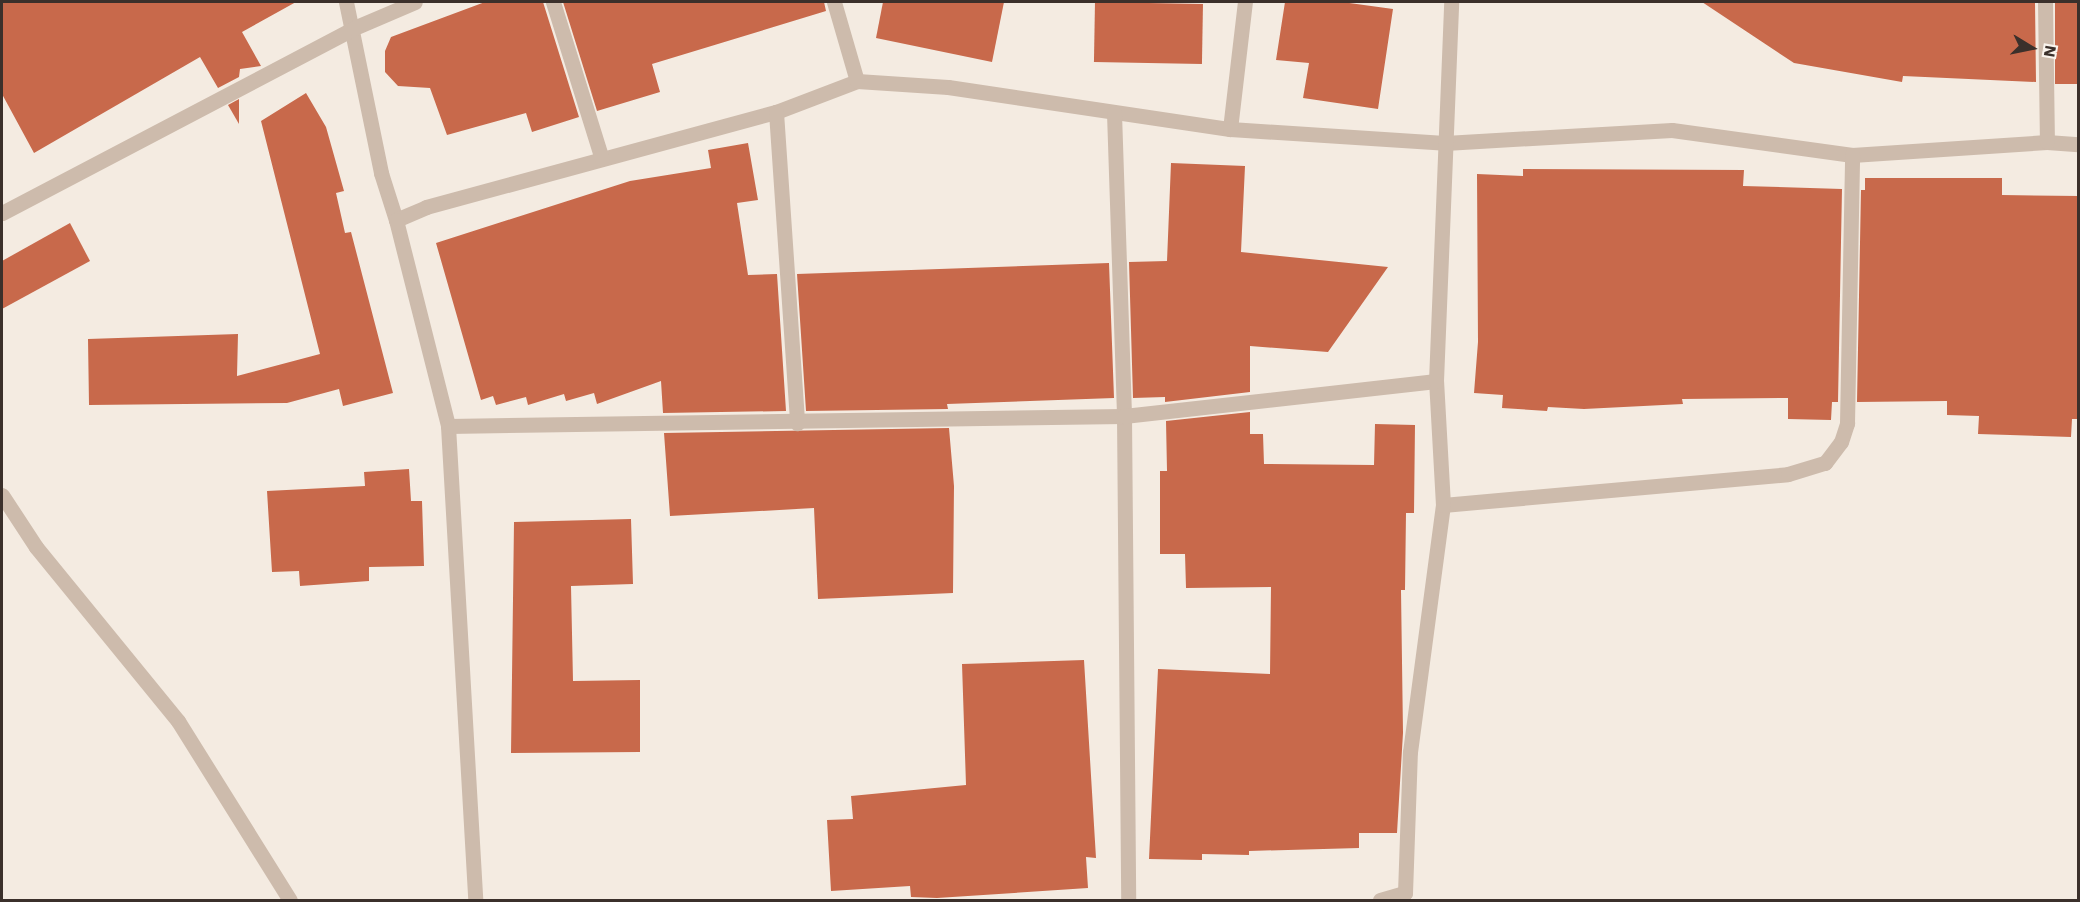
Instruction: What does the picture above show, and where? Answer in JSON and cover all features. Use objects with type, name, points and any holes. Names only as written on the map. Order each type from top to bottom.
[{"type":"street","points":[[346,2],[354,28],[381,173],[396,220],[448,426],[474,900]]},
{"type":"street","points":[[2,213],[354,28],[415,2]]},
{"type":"street","points":[[553,2],[602,159]]},
{"type":"street","points":[[834,2],[857,81]]},
{"type":"street","points":[[1230,129],[1245,2]]},
{"type":"street","points":[[1380,900],[1408,897],[1410,752],[1443,505],[1436,381],[1451,2]]},
{"type":"street","points":[[2044,2],[2047,142]]},
{"type":"street","points":[[396,220],[426,207],[776,112],[857,81],[948,87],[1230,129],[1445,144],[1672,130],[1852,155],[2047,142],[2079,144]]},
{"type":"street","points":[[776,112],[798,423]]},
{"type":"street","points":[[1113,113],[1124,416],[1128,900]]},
{"type":"street","points":[[1443,505],[1788,474],[1826,463],[1842,442],[1847,423],[1852,155]]},
{"type":"street","points":[[448,426],[798,423],[1124,416],[1436,381]]},
{"type":"street","points":[[2,495],[36,547],[178,721],[290,900]]},
{"type":"building","points":[[2,2],[296,2],[242,32],[261,66],[240,69],[239,77],[218,88],[200,57],[34,153],[2,94]]},
{"type":"building","points":[[485,2],[543,2],[579,117],[532,132],[526,113],[447,135],[430,88],[398,86],[385,72],[385,51],[391,37]]},
{"type":"building","points":[[563,2],[824,2],[826,11],[652,64],[660,92],[597,111]]},
{"type":"building","points":[[883,2],[1004,2],[992,62],[876,38]]},
{"type":"building","points":[[1095,2],[1203,4],[1202,64],[1094,62]]},
{"type":"building","points":[[1285,2],[1342,2],[1393,9],[1378,109],[1303,98],[1309,63],[1276,60]]},
{"type":"building","points":[[1702,2],[2035,2],[2036,82],[1903,76],[1902,82],[1794,63]]},
{"type":"building","points":[[2055,2],[2078,2],[2078,84],[2055,84]]},
{"type":"building","points":[[306,93],[326,127],[344,191],[336,193],[345,233],[351,232],[393,393],[343,406],[339,389],[287,403],[89,405],[88,339],[238,334],[237,376],[320,354],[261,121]]},
{"type":"building","points":[[239,99],[239,124],[228,105]]},
{"type":"building","points":[[748,143],[758,200],[737,203],[748,275],[777,274],[786,411],[663,413],[661,381],[597,404],[594,393],[566,401],[564,394],[528,405],[526,397],[496,405],[493,396],[481,400],[436,243],[630,181],[711,168],[708,150]]},
{"type":"building","points":[[1171,163],[1245,166],[1241,252],[1388,267],[1328,352],[1250,346],[1250,392],[1165,402],[1165,397],[1133,398],[1129,262],[1167,261]]},
{"type":"building","points":[[1523,169],[1744,170],[1743,186],[1842,189],[1838,402],[1832,402],[1831,420],[1788,419],[1788,398],[1682,399],[1683,404],[1584,409],[1548,407],[1547,411],[1502,408],[1503,395],[1474,393],[1478,342],[1477,174],[1523,176]]},
{"type":"building","points":[[1865,178],[2002,178],[2002,195],[2079,196],[2079,419],[2072,419],[2071,437],[1978,434],[1979,416],[1947,415],[1947,401],[1857,402],[1861,190],[1865,190]]},
{"type":"building","points":[[70,223],[90,261],[2,309],[2,261]]},
{"type":"building","points":[[1109,263],[1114,398],[947,404],[948,409],[806,411],[797,274]]},
{"type":"building","points":[[1250,412],[1250,434],[1263,434],[1264,464],[1374,465],[1375,424],[1415,425],[1414,513],[1406,513],[1405,590],[1401,590],[1403,733],[1397,833],[1359,833],[1359,848],[1249,851],[1249,855],[1202,854],[1202,860],[1149,859],[1158,669],[1270,674],[1271,587],[1186,588],[1185,554],[1160,554],[1160,471],[1167,471],[1166,421]]},
{"type":"building","points":[[949,428],[954,486],[953,593],[818,599],[814,508],[670,516],[664,433]]},
{"type":"building","points":[[409,469],[411,501],[422,501],[424,566],[369,567],[369,581],[300,586],[299,571],[272,572],[267,491],[365,486],[364,472]]},
{"type":"building","points":[[631,519],[633,584],[571,586],[573,681],[640,680],[640,752],[511,753],[514,522]]},
{"type":"building","points":[[1084,660],[1096,858],[1086,857],[1088,888],[937,898],[911,897],[910,886],[831,891],[827,820],[853,819],[851,796],[966,785],[962,664]]}]
